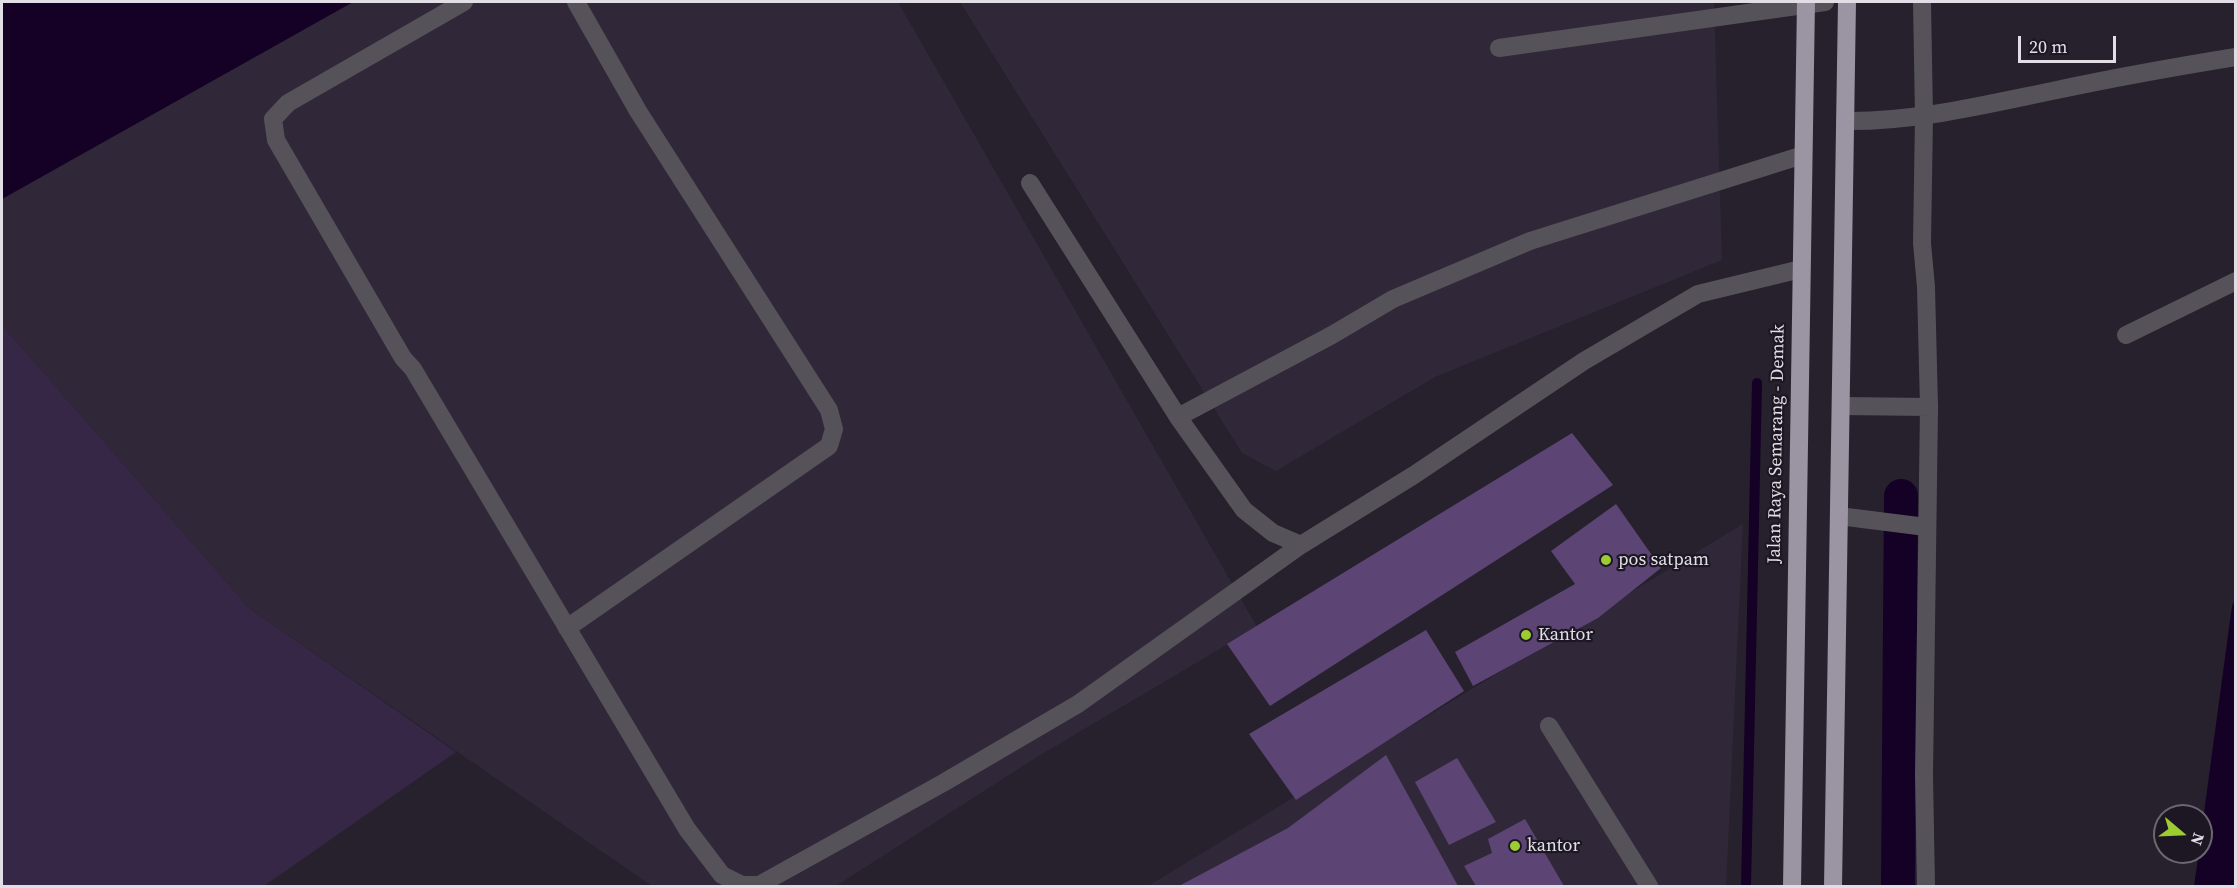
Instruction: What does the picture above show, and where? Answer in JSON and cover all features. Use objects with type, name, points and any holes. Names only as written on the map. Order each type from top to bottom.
[{"type":"highway","points":[[1833,886],[1848,406],[1845,121],[1847,2]]},
{"type":"highway","name":"Jalan Raya Semarang - Demak","points":[[1792,886],[1806,3]]},
{"type":"street","points":[[464,2],[288,103],[273,119],[276,140],[403,358],[419,379],[687,829],[722,875],[742,885],[759,885],[943,783],[1078,704],[1301,545],[1414,475],[1584,362],[1698,294],[1801,269]]},
{"type":"street","points":[[567,628],[829,446],[834,429],[829,410],[638,111],[576,2]]},
{"type":"street","points":[[1500,48],[1825,2]]},
{"type":"street","points":[[1922,2],[1917,116],[1926,287],[1919,526],[1926,886]]},
{"type":"street","points":[[1845,121],[1871,122],[1917,116],[2134,73],[2235,57]]},
{"type":"street","points":[[1178,417],[1332,335],[1393,299],[1530,241],[1803,155]]},
{"type":"street","points":[[1030,183],[1178,417],[1244,510],[1272,533],[1301,545]]},
{"type":"street","points":[[2126,335],[2235,281]]},
{"type":"street","points":[[1848,406],[1921,406]]},
{"type":"street","points":[[1846,517],[1919,526]]},
{"type":"street","points":[[1549,726],[1649,886]]},
{"type":"shaded area","points":[[2,2],[353,2],[2,199]]},
{"type":"shaded area","points":[[353,2],[898,2],[1257,627],[1037,757],[836,886],[652,886],[249,608],[2,325],[2,199]]},
{"type":"shaded area","points":[[960,2],[1714,2],[1722,260],[1435,377],[1276,471],[1242,453]]},
{"type":"shaded area","points":[[2,325],[249,608],[456,752],[264,886],[2,886]]},
{"type":"shaded area","points":[[1743,524],[1726,886],[1148,886]]},
{"type":"shaded area","points":[[2235,599],[2235,886],[2194,886],[2197,864],[2213,864],[2213,804],[2205,804],[2232,606]]},
{"type":"building","points":[[1572,433],[1613,485],[1270,706],[1227,644]]},
{"type":"building","points":[[1616,504],[1661,568],[1598,618],[1473,686],[1455,652],[1575,584],[1551,551]]},
{"type":"building","points":[[1426,630],[1464,691],[1296,800],[1249,734]]},
{"type":"building","points":[[1386,755],[1458,886],[1179,886],[1288,828]]},
{"type":"building","points":[[1457,758],[1496,822],[1449,845],[1415,782]]},
{"type":"building","name":"kantor","points":[[1525,819],[1564,886],[1476,886],[1464,866],[1492,853],[1488,839]]},
{"type":"waterway","points":[[1746,886],[1757,383]]},
{"type":"waterway","points":[[1898,886],[1901,496]]},
{"type":"place","name":"pos satpam","points":[[1606,560]]},
{"type":"place","name":"Kantor","points":[[1526,635]]},
{"type":"place","name":"kantor","points":[[1515,846]]}]
